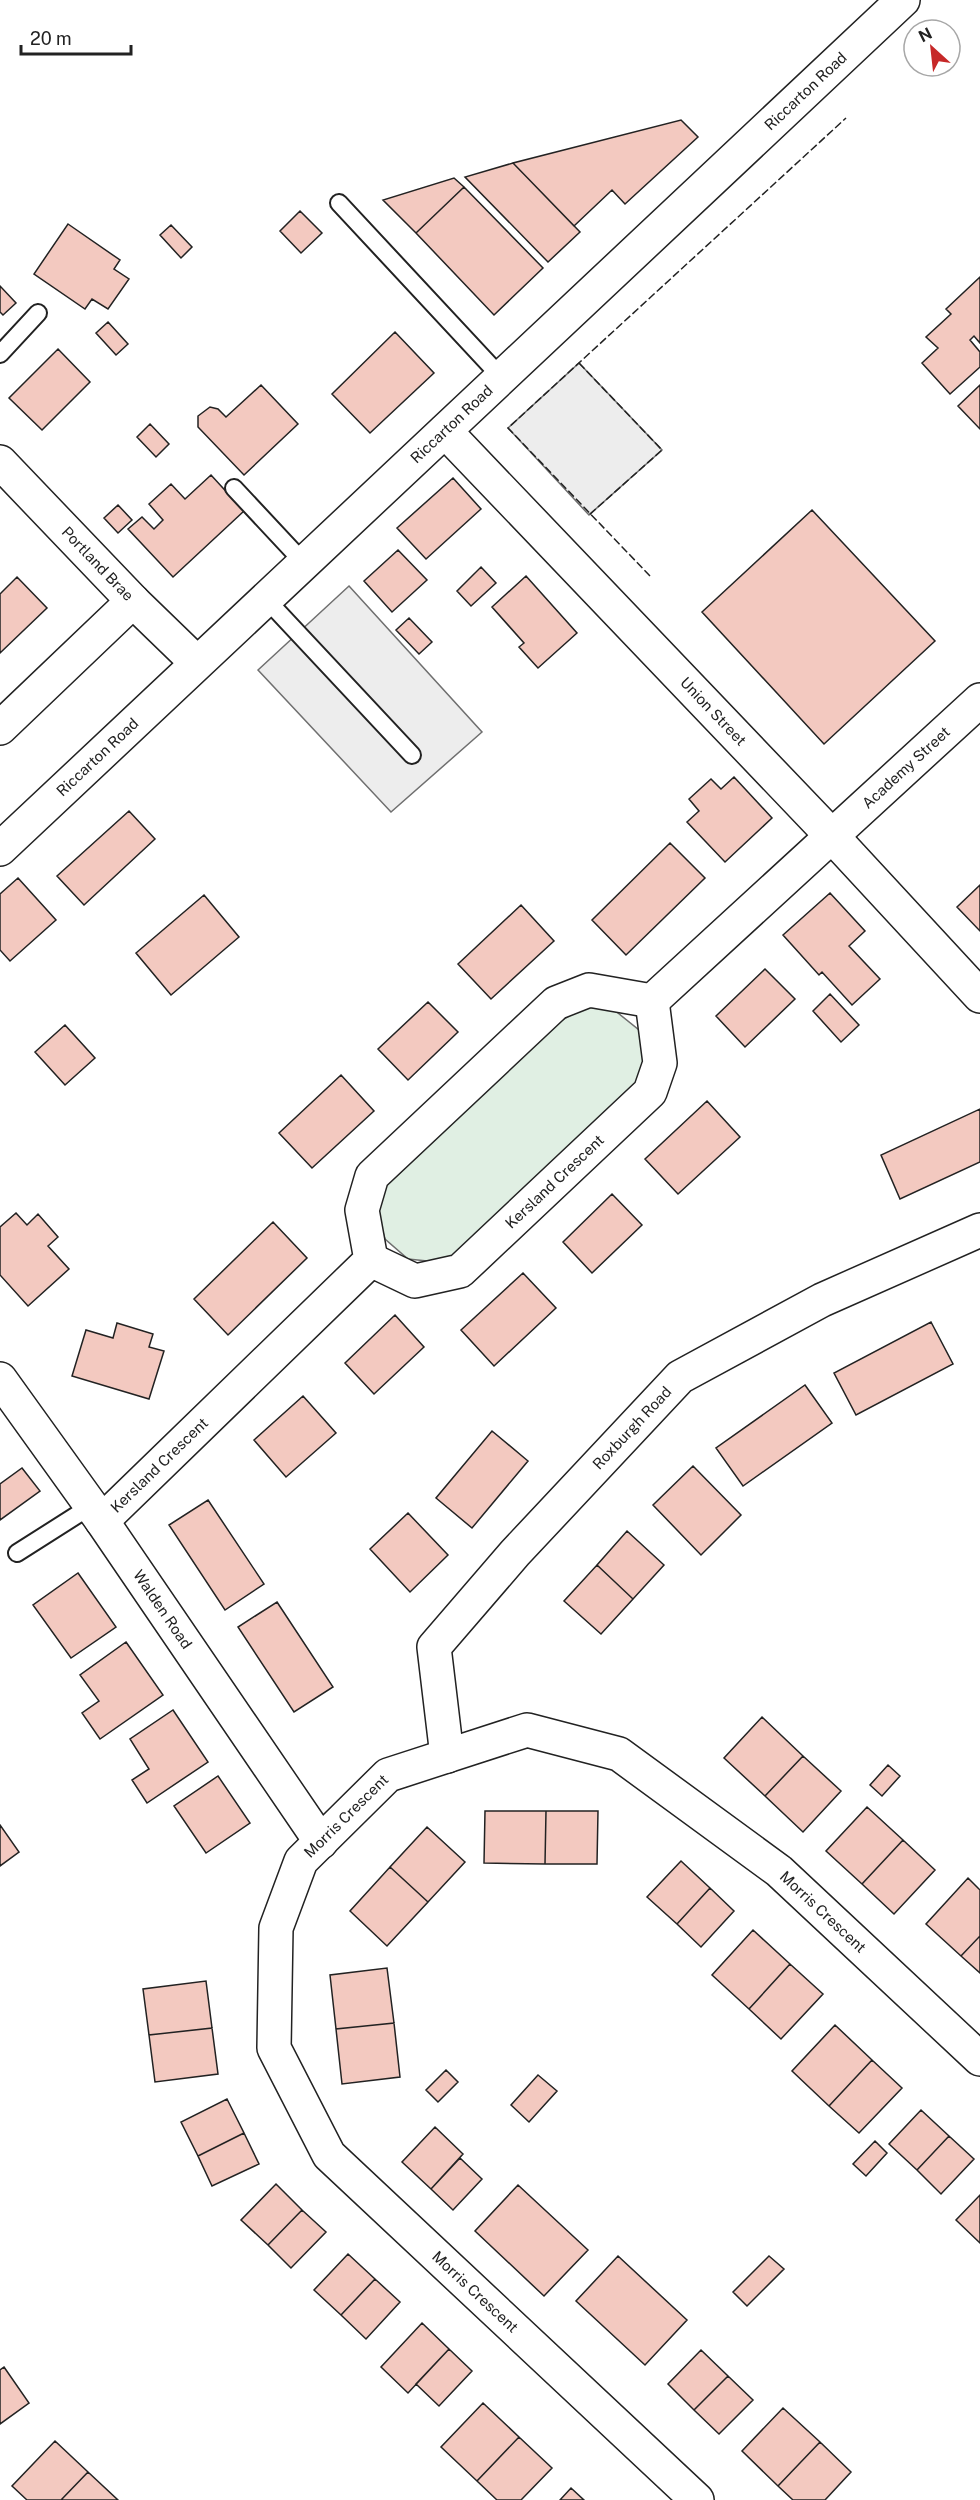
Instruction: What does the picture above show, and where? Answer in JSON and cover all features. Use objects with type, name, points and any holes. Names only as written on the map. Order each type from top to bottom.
[{"type":"street","name":"Riccarton Road","points":[[0,849],[903,0]]},
{"type":"street","name":"Union Street","points":[[445,431],[831,836],[980,996]]},
{"type":"street","name":"Portland Brae","points":[[0,462],[133,601],[197,663]]},
{"type":"street","points":[[0,728],[133,601]]},
{"type":"street","name":"Academy Street","points":[[831,836],[980,700]]},
{"type":"street","points":[[371,1260],[362,1210],[372,1176],[556,1003],[589,990],[652,1001],[831,836]]},
{"type":"street","name":"Kersland Crescent","points":[[96,1513],[371,1260],[415,1281],[460,1270],[650,1092],[660,1063],[652,1001]]},
{"type":"street","name":"Roxburgh Road","points":[[447,1756],[434,1647],[515,1553],[680,1377],[822,1300],[980,1230]]},
{"type":"street","name":"Walden Road","points":[[0,1379],[96,1513],[321,1842]]},
{"type":"street","name":"Morris Crescent","points":[[697,2500],[329,2155],[274,2048],[276,1928],[301,1861],[388,1775],[527,1730],[619,1754],[779,1871],[980,2059]]},
{"type":"lane","points":[[339,203],[501,377]]},
{"type":"lane","points":[[0,354],[38,313]]},
{"type":"lane","points":[[234,488],[304,563]]},
{"type":"lane","points":[[266,599],[412,755]]},
{"type":"lane","points":[[17,1553],[96,1513]]},
{"type":"green space","points":[[584,1007],[613,1009],[639,1030],[649,1057],[640,1086],[463,1254],[437,1262],[408,1259],[385,1239],[377,1212],[385,1187],[559,1022]]},
{"type":"shaded area","points":[[579,363],[662,450],[589,515],[508,428]]},
{"type":"shaded area","points":[[349,586],[482,732],[391,812],[258,670]]},
{"type":"building","points":[[681,120],[698,137],[625,204],[612,190],[574,226],[513,163]]},
{"type":"building","points":[[513,163],[580,232],[548,262],[465,177]]},
{"type":"building","points":[[454,178],[464,187],[416,233],[383,200]]},
{"type":"building","points":[[464,187],[543,268],[494,315],[416,233]]},
{"type":"building","points":[[300,211],[322,233],[301,253],[280,231]]},
{"type":"building","points":[[68,224],[120,260],[114,269],[129,279],[108,309],[92,299],[85,309],[34,274]]},
{"type":"building","points":[[171,225],[192,247],[181,258],[160,235]]},
{"type":"building","points":[[980,277],[980,343],[974,336],[970,340],[980,352],[980,367],[950,394],[922,363],[938,348],[926,337],[951,314],[946,309]]},
{"type":"building","points":[[0,286],[16,303],[3,315],[0,312]]},
{"type":"building","points":[[108,322],[128,344],[116,355],[96,333]]},
{"type":"building","points":[[395,332],[434,373],[370,433],[332,394]]},
{"type":"building","points":[[58,349],[90,382],[42,430],[9,398]]},
{"type":"building","points":[[261,385],[298,424],[244,475],[198,427],[198,416],[210,407],[218,409],[226,417]]},
{"type":"building","points":[[980,385],[980,429],[958,406]]},
{"type":"building","points":[[150,424],[169,444],[156,457],[137,437]]},
{"type":"building","points":[[211,475],[244,511],[173,577],[128,529],[142,517],[154,529],[163,520],[149,504],[171,484],[185,499]]},
{"type":"building","points":[[453,478],[481,509],[426,559],[397,528]]},
{"type":"building","points":[[118,505],[132,520],[118,533],[104,518]]},
{"type":"building","points":[[812,510],[935,641],[824,744],[702,612]]},
{"type":"building","points":[[398,550],[427,580],[392,612],[364,581]]},
{"type":"building","points":[[481,567],[496,583],[471,606],[457,591]]},
{"type":"building","points":[[526,576],[577,633],[538,668],[519,647],[524,643],[492,607]]},
{"type":"building","points":[[17,577],[47,608],[0,653],[0,594]]},
{"type":"building","points":[[409,618],[432,642],[419,654],[396,630]]},
{"type":"building","points":[[734,777],[772,818],[725,862],[687,822],[699,811],[689,799],[711,779],[721,789]]},
{"type":"building","points":[[129,811],[155,839],[84,905],[57,876]]},
{"type":"building","points":[[670,843],[705,878],[626,955],[592,920]]},
{"type":"building","points":[[18,878],[56,920],[10,961],[0,950],[0,894]]},
{"type":"building","points":[[980,885],[980,931],[957,907]]},
{"type":"building","points":[[830,893],[865,931],[849,946],[880,979],[852,1005],[822,972],[819,975],[783,935]]},
{"type":"building","points":[[204,895],[239,937],[171,995],[136,953]]},
{"type":"building","points":[[521,905],[554,941],[491,999],[458,964]]},
{"type":"building","points":[[765,969],[795,999],[745,1047],[716,1016]]},
{"type":"building","points":[[830,994],[859,1025],[841,1042],[813,1011]]},
{"type":"building","points":[[428,1002],[458,1032],[408,1080],[378,1049]]},
{"type":"building","points":[[65,1025],[95,1058],[65,1085],[35,1052]]},
{"type":"building","points":[[341,1075],[374,1111],[312,1168],[279,1133]]},
{"type":"building","points":[[707,1101],[740,1137],[678,1194],[645,1159]]},
{"type":"building","points":[[980,1109],[980,1162],[900,1199],[881,1155]]},
{"type":"building","points":[[612,1194],[642,1225],[592,1273],[563,1242]]},
{"type":"building","points":[[16,1213],[27,1225],[38,1214],[58,1237],[48,1246],[69,1269],[28,1306],[0,1275],[0,1227]]},
{"type":"building","points":[[273,1222],[307,1258],[228,1335],[194,1299]]},
{"type":"building","points":[[523,1273],[556,1308],[494,1366],[461,1330]]},
{"type":"building","points":[[395,1315],[424,1347],[374,1394],[345,1363]]},
{"type":"building","points":[[931,1322],[953,1364],[856,1415],[834,1373]]},
{"type":"building","points":[[117,1323],[153,1334],[149,1347],[164,1351],[149,1399],[72,1376],[86,1330],[113,1338]]},
{"type":"building","points":[[805,1385],[832,1423],[743,1486],[716,1448]]},
{"type":"building","points":[[303,1396],[336,1433],[286,1477],[254,1440]]},
{"type":"building","points":[[492,1431],[528,1461],[472,1528],[436,1498]]},
{"type":"building","points":[[693,1466],[741,1515],[701,1555],[653,1505]]},
{"type":"building","points":[[22,1468],[40,1491],[0,1520],[0,1484]]},
{"type":"building","points":[[208,1500],[264,1584],[225,1610],[169,1525]]},
{"type":"building","points":[[408,1513],[448,1555],[410,1592],[370,1549]]},
{"type":"building","points":[[627,1531],[664,1565],[633,1599],[597,1565]]},
{"type":"building","points":[[597,1565],[633,1599],[601,1634],[564,1601]]},
{"type":"building","points":[[78,1573],[116,1627],[71,1658],[33,1605]]},
{"type":"building","points":[[277,1602],[333,1687],[294,1712],[238,1627]]},
{"type":"building","points":[[126,1642],[163,1695],[100,1739],[82,1713],[99,1701],[80,1675]]},
{"type":"building","points":[[173,1710],[208,1762],[147,1803],[132,1780],[149,1769],[130,1739]]},
{"type":"building","points":[[762,1717],[803,1756],[765,1796],[724,1758]]},
{"type":"building","points":[[803,1756],[841,1791],[803,1832],[765,1796]]},
{"type":"building","points":[[888,1765],[900,1776],[882,1796],[870,1785]]},
{"type":"building","points":[[218,1776],[250,1823],[206,1853],[174,1806]]},
{"type":"building","points":[[867,1807],[903,1840],[862,1884],[826,1851]]},
{"type":"building","points":[[485,1811],[546,1811],[545,1864],[484,1863]]},
{"type":"building","points":[[546,1811],[598,1811],[597,1864],[545,1864]]},
{"type":"building","points":[[0,1825],[19,1852],[0,1866]]},
{"type":"building","points":[[427,1827],[465,1862],[428,1902],[390,1867]]},
{"type":"building","points":[[903,1840],[935,1870],[894,1914],[862,1884]]},
{"type":"building","points":[[681,1861],[710,1888],[677,1924],[647,1897]]},
{"type":"building","points":[[390,1867],[428,1902],[387,1946],[350,1911]]},
{"type":"building","points":[[968,1878],[980,1890],[980,1936],[961,1956],[926,1924]]},
{"type":"building","points":[[710,1888],[734,1911],[701,1947],[677,1924]]},
{"type":"building","points":[[753,1930],[790,1964],[749,2009],[712,1975]]},
{"type":"building","points":[[980,1936],[980,1973],[961,1956]]},
{"type":"building","points":[[790,1964],[823,1994],[781,2039],[749,2009]]},
{"type":"building","points":[[387,1968],[394,2023],[336,2029],[330,1975]]},
{"type":"building","points":[[206,1981],[212,2028],[149,2035],[143,1989]]},
{"type":"building","points":[[394,2023],[400,2077],[342,2084],[336,2029]]},
{"type":"building","points":[[835,2025],[872,2060],[829,2106],[792,2071]]},
{"type":"building","points":[[212,2028],[218,2074],[155,2082],[149,2035]]},
{"type":"building","points":[[872,2060],[902,2088],[859,2133],[829,2106]]},
{"type":"building","points":[[446,2070],[458,2082],[438,2102],[426,2090]]},
{"type":"building","points":[[538,2075],[557,2091],[529,2122],[511,2105]]},
{"type":"building","points":[[227,2099],[244,2133],[198,2156],[181,2122]]},
{"type":"building","points":[[921,2110],[949,2136],[917,2170],[889,2144]]},
{"type":"building","points":[[435,2127],[463,2154],[431,2189],[402,2162]]},
{"type":"building","points":[[244,2133],[259,2164],[212,2186],[198,2156]]},
{"type":"building","points":[[949,2136],[974,2159],[941,2194],[917,2170]]},
{"type":"building","points":[[875,2141],[887,2153],[866,2176],[853,2164]]},
{"type":"building","points":[[460,2158],[482,2179],[453,2210],[431,2189]]},
{"type":"building","points":[[276,2184],[302,2210],[268,2245],[241,2220]]},
{"type":"building","points":[[518,2185],[588,2250],[544,2296],[475,2231]]},
{"type":"building","points":[[980,2195],[980,2243],[956,2220]]},
{"type":"building","points":[[302,2210],[326,2232],[291,2268],[268,2245]]},
{"type":"building","points":[[348,2254],[375,2279],[341,2315],[314,2290]]},
{"type":"building","points":[[618,2256],[687,2320],[645,2365],[576,2301]]},
{"type":"building","points":[[769,2256],[784,2269],[747,2306],[733,2292]]},
{"type":"building","points":[[375,2279],[400,2302],[366,2339],[341,2315]]},
{"type":"building","points":[[422,2323],[449,2349],[408,2393],[381,2367]]},
{"type":"building","points":[[449,2349],[472,2371],[439,2406],[416,2384]]},
{"type":"building","points":[[701,2350],[728,2376],[694,2410],[668,2384]]},
{"type":"building","points":[[4,2367],[29,2403],[0,2424],[0,2370]]},
{"type":"building","points":[[728,2376],[753,2400],[719,2434],[694,2410]]},
{"type":"building","points":[[483,2403],[519,2437],[477,2481],[441,2447]]},
{"type":"building","points":[[783,2408],[820,2442],[778,2486],[742,2451]]},
{"type":"building","points":[[519,2437],[552,2468],[521,2500],[497,2500],[477,2481]]},
{"type":"building","points":[[55,2441],[88,2472],[61,2500],[27,2500],[12,2486]]},
{"type":"building","points":[[820,2442],[851,2472],[825,2500],[793,2500],[778,2486]]},
{"type":"building","points":[[88,2472],[118,2500],[61,2500]]},
{"type":"building","points":[[571,2488],[584,2500],[560,2500]]},
{"type":"fence","points":[[650,576],[508,428],[846,118]]},
{"type":"fence","points":[[579,363],[662,450],[589,515]]}]
